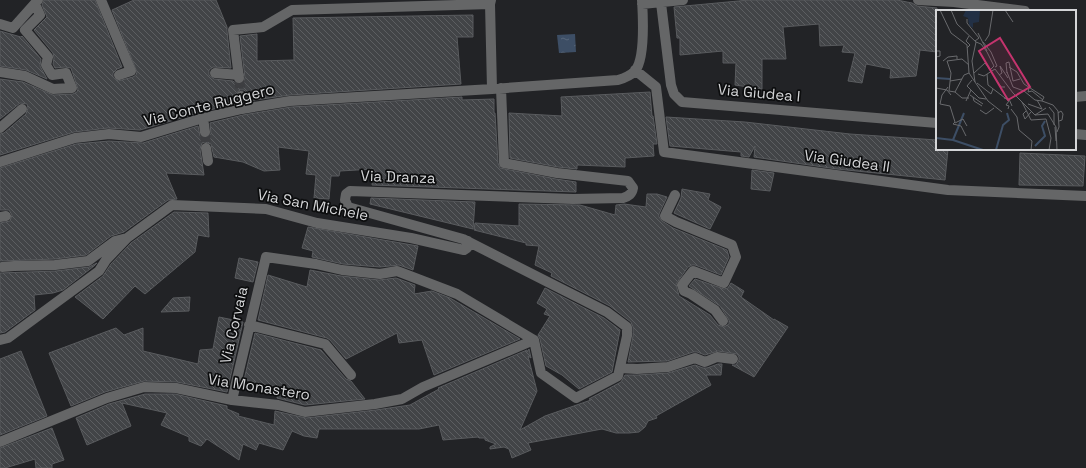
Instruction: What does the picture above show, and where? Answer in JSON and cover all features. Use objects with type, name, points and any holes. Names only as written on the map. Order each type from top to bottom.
[{"type":"street","points":[[101,0],[131,71],[119,75]]},
{"type":"street","points":[[635,70],[641,55],[642,2],[683,0]]},
{"type":"street","points":[[918,0],[954,2],[1016,10]]},
{"type":"street","points":[[0,24],[13,28],[37,2]]},
{"type":"street","points":[[0,72],[25,76],[53,89],[72,88],[66,73],[52,75],[46,65],[48,57],[25,30],[40,15],[37,2]]},
{"type":"street","points":[[215,73],[239,76],[233,30],[263,27],[292,10],[489,2],[496,89]]},
{"type":"street","name":"Via Giudea I","points":[[661,2],[671,85],[674,94],[682,102],[936,123]]},
{"type":"street","name":"Via Conte Ruggero","points":[[0,162],[75,138],[109,134],[141,137],[203,118],[242,109],[290,101],[618,80],[628,77],[635,70]]},
{"type":"street","name":"Via Giudea II","points":[[635,70],[656,86],[664,152],[948,190],[1086,196]]},
{"type":"street","name":"Via Dranza","points":[[496,89],[504,163],[557,173],[628,181],[632,185],[632,192],[629,196],[623,198],[573,199],[350,191],[346,194],[344,200],[348,207],[468,241],[607,312],[627,327],[627,336],[620,368]]},
{"type":"street","points":[[241,96],[242,109]]},
{"type":"street","points":[[1076,97],[1086,96]]},
{"type":"street","points":[[0,128],[22,109]]},
{"type":"street","points":[[203,118],[204,132]]},
{"type":"street","points":[[1076,134],[1086,135]]},
{"type":"street","points":[[206,148],[208,161]]},
{"type":"street","points":[[675,195],[665,216],[732,245],[736,257],[724,283],[693,271],[682,285],[684,291],[715,310],[723,321]]},
{"type":"street","name":"Via San Michele","points":[[0,340],[8,338],[99,271],[106,260],[127,238],[172,205],[266,208],[317,223],[411,238],[464,250],[467,248],[468,241]]},
{"type":"street","points":[[2,268],[14,266],[55,265],[88,261],[115,241],[127,238]]},
{"type":"street","name":"Via Corvaia","points":[[232,400],[266,257],[316,264],[342,270],[380,274],[397,271],[457,294],[534,340]]},
{"type":"street","points":[[249,325],[325,344],[351,375]]},
{"type":"street","points":[[534,340],[541,373],[576,398],[618,376],[620,368],[637,369],[668,366],[695,358],[705,362],[717,357],[733,359]]},
{"type":"street","name":"Via Monastero","points":[[0,442],[107,398],[144,387],[176,388],[232,400],[278,405],[305,412],[382,403],[402,399],[423,386],[534,340]]},
{"type":"water","points":[[575,34],[576,52],[559,53],[557,35]]},
{"type":"building","points":[[44,0],[95,0],[122,67],[113,73],[113,77],[118,81],[133,77],[137,72],[112,10],[134,0],[216,0],[227,27],[231,68],[213,67],[209,70],[209,75],[214,79],[233,81],[236,84],[243,83],[245,78],[240,36],[257,34],[257,61],[294,60],[293,18],[473,15],[473,37],[457,37],[461,84],[290,95],[248,101],[247,93],[244,90],[240,90],[235,94],[235,104],[201,112],[140,130],[108,128],[74,132],[0,155],[0,134],[4,133],[26,114],[28,108],[27,104],[20,103],[0,119],[0,79],[23,82],[53,95],[73,94],[77,92],[78,89],[71,68],[55,68],[53,64],[53,53],[34,30],[47,17],[42,5]]},
{"type":"building","points":[[749,0],[897,0],[912,3],[917,6],[937,8],[936,52],[920,50],[916,76],[890,78],[891,69],[866,64],[862,83],[848,81],[855,53],[842,52],[844,45],[820,46],[819,24],[783,27],[786,59],[762,59],[762,89],[735,85],[736,63],[723,63],[723,51],[680,55],[680,38],[677,38],[674,7]]},
{"type":"building","points":[[0,31],[22,36],[41,59],[40,66],[47,79],[26,70],[0,66]]},
{"type":"building","points":[[650,92],[652,116],[657,144],[653,144],[654,156],[625,158],[625,167],[577,165],[577,169],[510,158],[509,113],[562,116],[561,97]]},
{"type":"building","points":[[462,97],[462,100],[494,99],[498,163],[500,168],[576,182],[576,192],[372,185],[374,169],[340,171],[339,176],[331,176],[329,199],[314,198],[316,175],[306,174],[309,151],[278,147],[280,170],[264,171],[243,162],[214,157],[211,144],[205,142],[202,143],[200,149],[204,175],[166,173],[177,199],[168,200],[124,232],[111,236],[86,255],[55,259],[0,261],[0,223],[10,221],[12,215],[9,210],[0,210],[0,168],[76,144],[109,141],[143,143],[198,126],[200,136],[206,138],[211,134],[210,123],[243,115],[291,107]]},
{"type":"building","points":[[666,117],[745,122],[850,134],[936,140],[936,150],[948,150],[945,180],[837,169],[754,157],[755,146],[749,157],[741,156],[741,152],[670,146]]},
{"type":"building","points":[[1020,153],[1085,156],[1083,186],[1019,185]]},
{"type":"building","points":[[752,170],[774,173],[770,191],[751,189]]},
{"type":"building","points":[[682,189],[710,194],[708,200],[721,207],[710,229],[674,213],[681,198]]},
{"type":"building","points":[[647,194],[657,194],[667,197],[659,214],[662,221],[673,228],[727,250],[729,257],[721,275],[695,265],[688,267],[676,284],[679,296],[710,315],[718,325],[724,327],[729,324],[729,320],[720,306],[689,286],[695,279],[724,289],[728,288],[731,283],[744,291],[741,297],[774,320],[788,327],[754,377],[732,365],[736,365],[739,360],[737,354],[718,351],[705,355],[693,352],[667,361],[628,362],[633,336],[633,327],[631,322],[610,306],[551,276],[552,273],[535,265],[539,246],[526,245],[526,243],[474,230],[475,223],[519,226],[519,204],[580,205],[615,215],[616,205],[624,204],[646,207]]},
{"type":"building","points":[[371,198],[475,202],[473,229],[370,204]]},
{"type":"building","points":[[174,212],[208,213],[209,237],[198,235],[195,252],[145,294],[135,286],[103,319],[75,297],[103,276],[111,264],[131,243]]},
{"type":"building","points":[[308,227],[418,246],[413,270],[399,265],[380,267],[343,264],[312,257],[313,251],[302,248]]},
{"type":"building","points":[[239,258],[258,262],[253,282],[235,278]]},
{"type":"building","points":[[97,263],[63,290],[53,293],[34,295],[35,310],[5,332],[0,333],[0,273],[56,271],[89,267]]},
{"type":"building","points":[[310,270],[341,276],[379,280],[396,278],[415,285],[414,294],[432,291],[450,298],[520,339],[434,375],[422,340],[399,343],[397,333],[346,359],[327,338],[258,320],[268,275],[307,287]]},
{"type":"building","points":[[545,288],[604,318],[620,330],[612,372],[579,389],[562,375],[546,366],[538,335],[550,316],[544,314],[547,309],[537,303]]},
{"type":"building","points":[[190,297],[189,311],[161,312],[173,298]]},
{"type":"building","points":[[219,317],[243,322],[227,392],[177,382],[144,381],[105,392],[71,406],[49,353],[116,328],[124,335],[143,328],[143,351],[198,364],[200,350],[213,349]]},
{"type":"building","points":[[255,333],[321,350],[346,379],[351,381],[365,399],[305,405],[277,398],[278,387],[244,380]]},
{"type":"building","points":[[529,349],[531,358],[528,356],[537,391],[520,430],[545,416],[591,400],[589,399],[621,382],[625,375],[668,373],[695,365],[707,368],[722,364],[721,375],[706,375],[711,385],[656,416],[657,418],[648,421],[645,427],[639,432],[616,433],[602,429],[528,443],[531,450],[512,458],[509,449],[504,447],[490,449],[490,447],[496,444],[485,440],[485,438],[478,437],[443,440],[439,425],[419,429],[319,429],[317,438],[304,436],[292,431],[283,450],[259,443],[256,450],[243,444],[239,460],[207,439],[201,446],[189,441],[189,437],[161,425],[167,413],[122,403],[131,426],[87,445],[76,418],[109,404],[145,394],[175,394],[227,406],[227,409],[239,414],[238,416],[274,425],[275,411],[306,418],[410,405],[439,389],[438,388],[527,350],[527,352]]},
{"type":"building","points":[[21,351],[47,416],[0,435],[0,359]]},
{"type":"building","points":[[52,428],[64,460],[52,464],[52,468],[36,468],[35,459],[5,468],[0,468],[0,448]]},
{"type":"tunnel","points":[[239,78],[241,96]]},
{"type":"tunnel","points":[[205,132],[206,148]]}]
